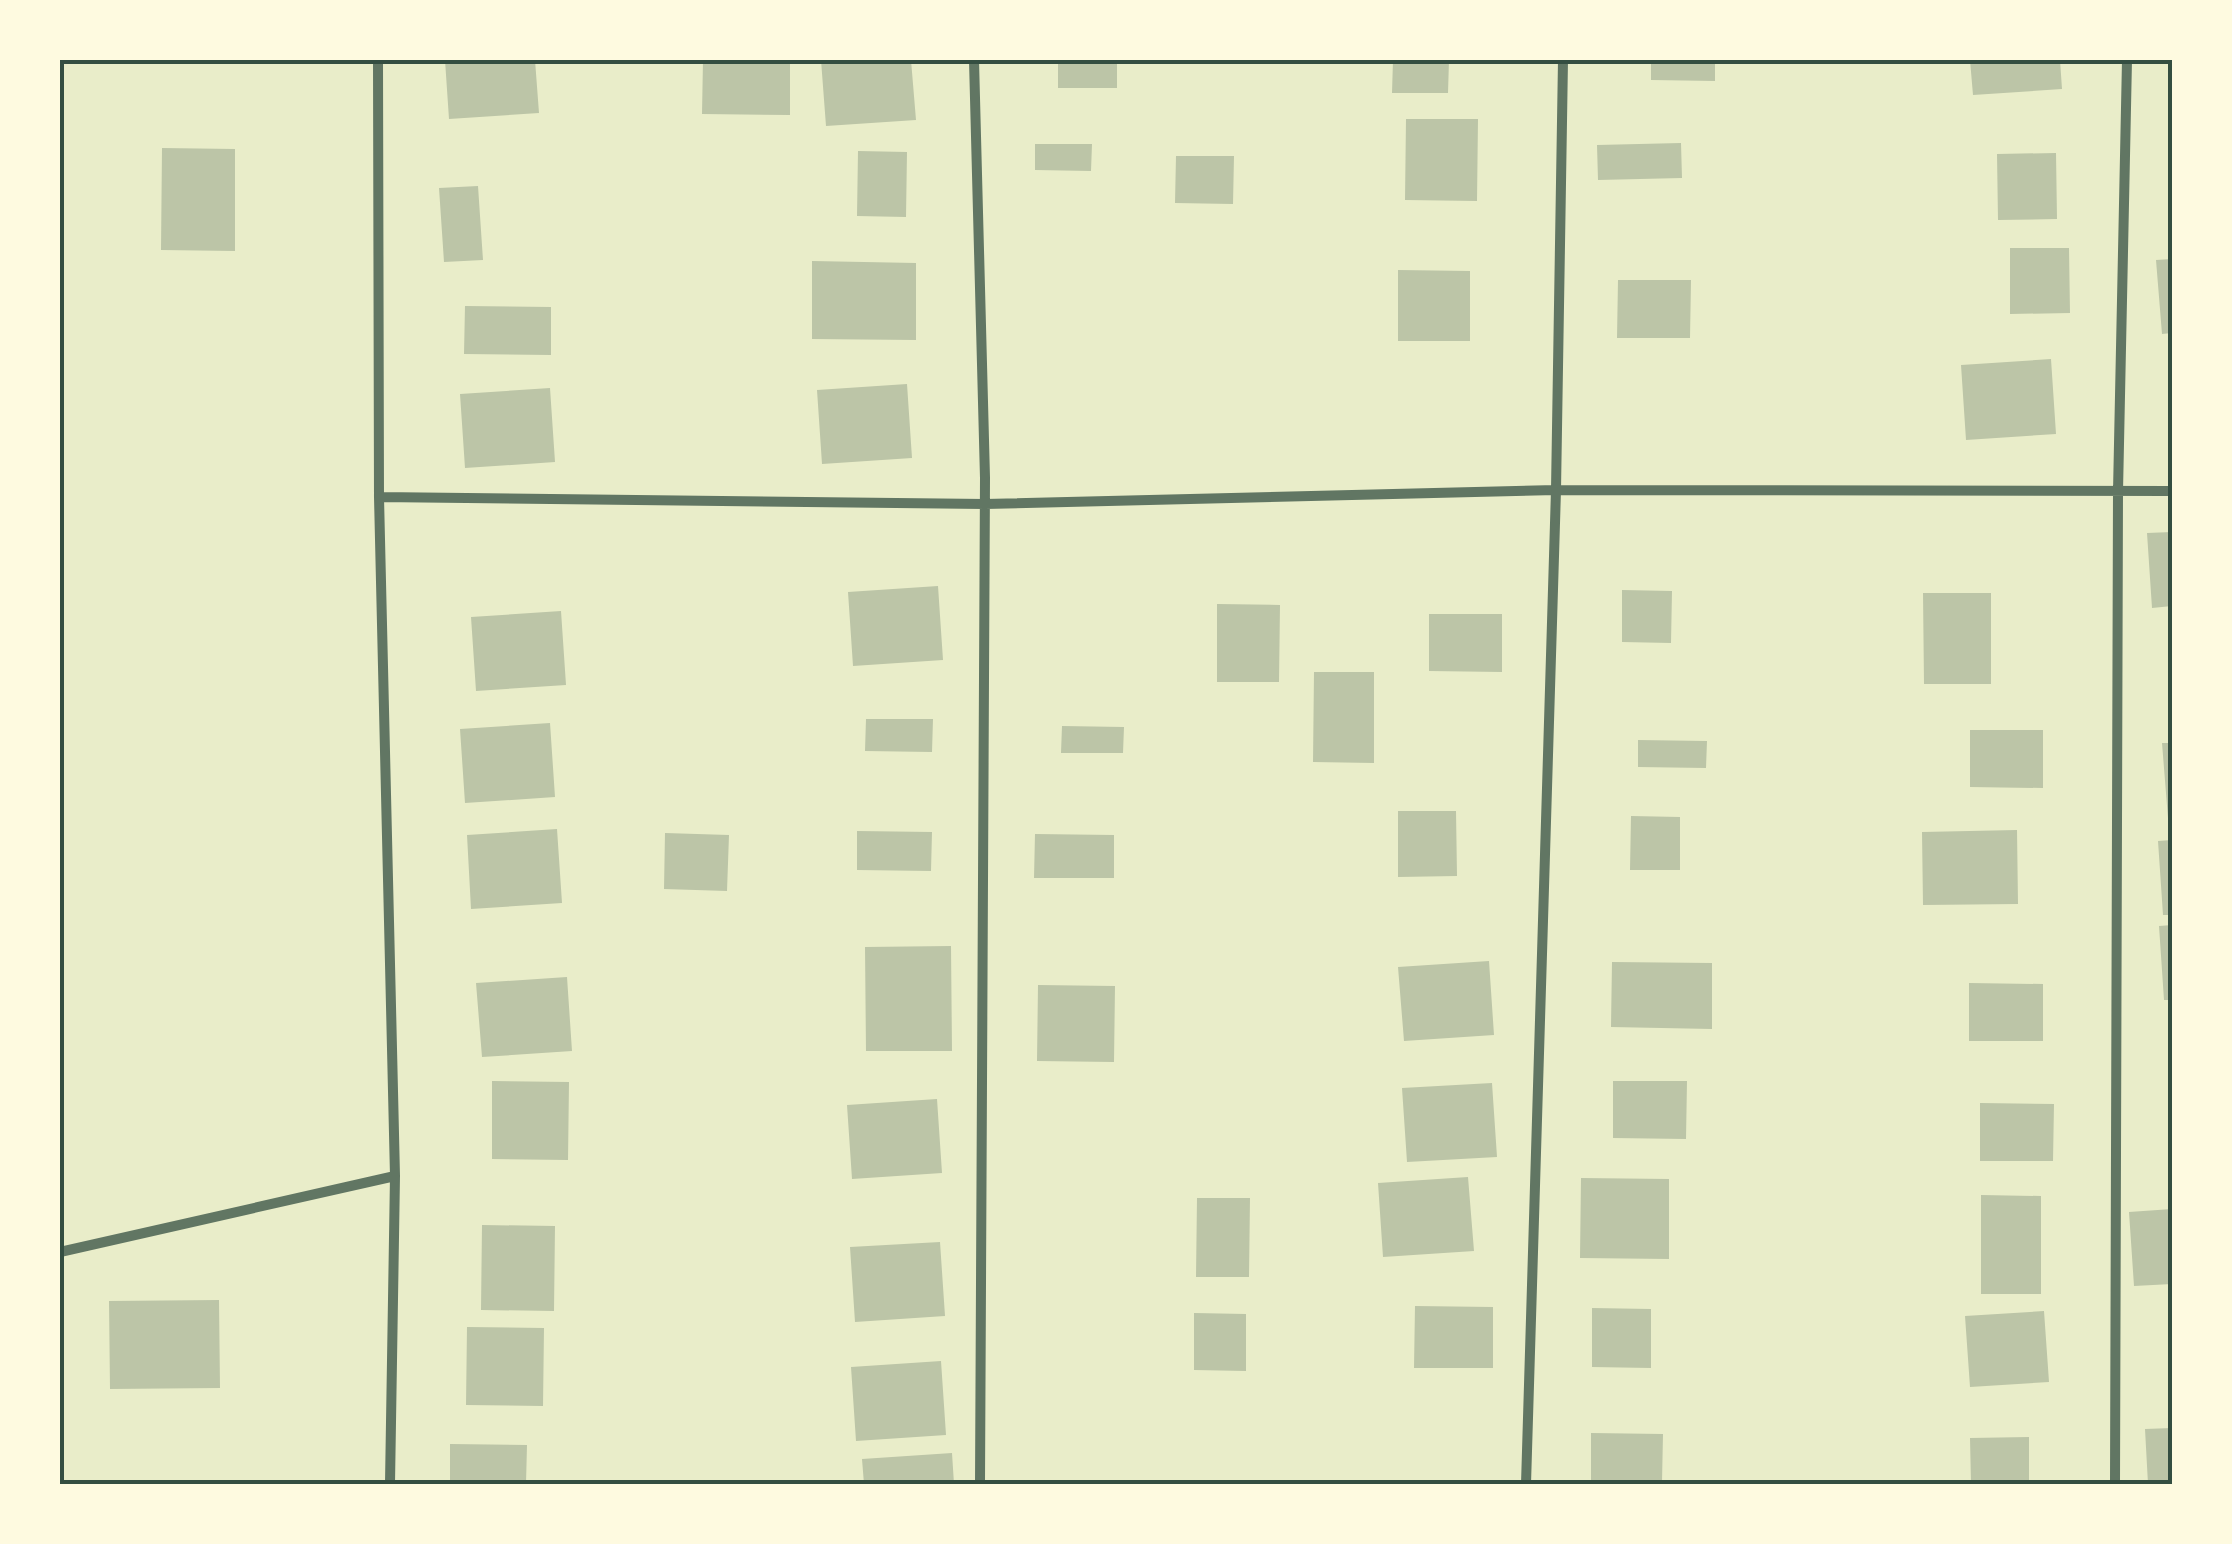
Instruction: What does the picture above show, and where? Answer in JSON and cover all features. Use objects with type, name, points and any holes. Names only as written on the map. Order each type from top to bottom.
[{"type":"street","points":[[378,60],[379,497],[395,1176],[390,1484]]},
{"type":"street","points":[[974,60],[986,504],[980,1484]]},
{"type":"street","points":[[1526,1484],[1556,490],[1563,60]]},
{"type":"street","points":[[2114,1484],[2118,492],[2127,60]]},
{"type":"street","points":[[379,497],[986,504],[1556,490],[2172,491]]},
{"type":"street","points":[[60,1252],[395,1176]]},
{"type":"building","points":[[445,60],[535,60],[539,113],[449,119]]},
{"type":"building","points":[[703,60],[790,60],[790,115],[702,114]]},
{"type":"building","points":[[821,60],[911,60],[916,120],[826,126]]},
{"type":"building","points":[[1058,60],[1117,60],[1117,88],[1058,88]]},
{"type":"building","points":[[1393,60],[1449,60],[1448,93],[1392,93]]},
{"type":"building","points":[[1651,60],[1715,60],[1715,81],[1651,80]]},
{"type":"building","points":[[1970,60],[2060,60],[2062,89],[1973,95]]},
{"type":"building","points":[[1406,119],[1478,119],[1477,201],[1405,200]]},
{"type":"building","points":[[1681,143],[1682,178],[1598,180],[1597,145]]},
{"type":"building","points":[[1035,144],[1092,144],[1091,171],[1035,170]]},
{"type":"building","points":[[162,148],[235,149],[235,251],[161,250]]},
{"type":"building","points":[[858,151],[907,152],[906,217],[857,216]]},
{"type":"building","points":[[2056,153],[2057,219],[1998,220],[1997,154]]},
{"type":"building","points":[[1176,156],[1234,156],[1233,204],[1175,203]]},
{"type":"building","points":[[478,186],[483,260],[444,262],[439,188]]},
{"type":"building","points":[[2010,248],[2069,248],[2070,313],[2010,314]]},
{"type":"building","points":[[2172,259],[2172,333],[2162,334],[2156,260]]},
{"type":"building","points":[[812,261],[916,263],[916,340],[812,339]]},
{"type":"building","points":[[1398,270],[1470,271],[1470,341],[1398,341]]},
{"type":"building","points":[[1618,280],[1691,280],[1690,338],[1617,338]]},
{"type":"building","points":[[465,306],[551,307],[551,355],[464,354]]},
{"type":"building","points":[[2051,359],[2056,434],[1966,440],[1961,365]]},
{"type":"building","points":[[907,384],[912,458],[822,464],[817,390]]},
{"type":"building","points":[[550,388],[555,462],[465,468],[460,394]]},
{"type":"building","points":[[2172,532],[2172,606],[2152,608],[2147,533]]},
{"type":"building","points":[[938,586],[943,660],[853,666],[848,592]]},
{"type":"building","points":[[1622,590],[1672,591],[1671,643],[1622,642]]},
{"type":"building","points":[[1923,593],[1991,593],[1991,684],[1924,684]]},
{"type":"building","points":[[1217,604],[1280,605],[1279,682],[1217,682]]},
{"type":"building","points":[[561,611],[566,685],[476,691],[471,617]]},
{"type":"building","points":[[1429,614],[1502,614],[1502,672],[1429,671]]},
{"type":"building","points":[[1314,672],[1374,672],[1374,763],[1313,762]]},
{"type":"building","points":[[866,719],[933,719],[932,752],[865,751]]},
{"type":"building","points":[[550,723],[555,797],[465,803],[460,729]]},
{"type":"building","points":[[1062,726],[1124,727],[1123,753],[1061,753]]},
{"type":"building","points":[[1970,730],[2043,730],[2043,788],[1970,787]]},
{"type":"building","points":[[1638,740],[1707,741],[1706,768],[1638,767]]},
{"type":"building","points":[[2162,743],[2172,743],[2172,817],[2168,818]]},
{"type":"building","points":[[1398,811],[1456,811],[1457,876],[1398,877]]},
{"type":"building","points":[[1631,816],[1680,817],[1680,870],[1630,870]]},
{"type":"building","points":[[557,829],[562,903],[471,909],[467,835]]},
{"type":"building","points":[[2017,830],[2018,904],[1923,905],[1922,832]]},
{"type":"building","points":[[857,831],[932,832],[931,871],[857,870]]},
{"type":"building","points":[[665,833],[729,835],[727,891],[664,889]]},
{"type":"building","points":[[1035,834],[1114,835],[1114,878],[1034,878]]},
{"type":"building","points":[[2172,840],[2172,915],[2163,915],[2158,841]]},
{"type":"building","points":[[2172,925],[2172,1000],[2164,1000],[2159,926]]},
{"type":"building","points":[[951,946],[952,1051],[866,1051],[865,947]]},
{"type":"building","points":[[1489,961],[1494,1035],[1404,1041],[1398,967]]},
{"type":"building","points":[[1612,962],[1712,963],[1712,1029],[1611,1027]]},
{"type":"building","points":[[567,977],[572,1051],[482,1057],[476,983]]},
{"type":"building","points":[[1969,983],[2043,984],[2043,1041],[1969,1041]]},
{"type":"building","points":[[1038,985],[1115,986],[1114,1062],[1037,1061]]},
{"type":"building","points":[[492,1081],[569,1082],[568,1160],[492,1159]]},
{"type":"building","points":[[1613,1081],[1687,1081],[1686,1139],[1613,1138]]},
{"type":"building","points":[[1492,1083],[1497,1157],[1407,1162],[1402,1088]]},
{"type":"building","points":[[937,1099],[942,1173],[852,1179],[847,1105]]},
{"type":"building","points":[[1980,1103],[2054,1104],[2053,1161],[1980,1161]]},
{"type":"building","points":[[1468,1177],[1474,1251],[1383,1257],[1378,1183]]},
{"type":"building","points":[[1581,1178],[1669,1179],[1669,1259],[1580,1258]]},
{"type":"building","points":[[1981,1195],[2041,1196],[2041,1294],[1981,1294]]},
{"type":"building","points":[[1197,1198],[1250,1198],[1249,1277],[1196,1277]]},
{"type":"building","points":[[2172,1209],[2172,1284],[2134,1286],[2129,1212]]},
{"type":"building","points":[[482,1225],[555,1226],[554,1311],[481,1310]]},
{"type":"building","points":[[940,1242],[945,1316],[855,1322],[850,1247]]},
{"type":"building","points":[[219,1300],[220,1388],[110,1389],[109,1301]]},
{"type":"building","points":[[1415,1306],[1493,1307],[1493,1368],[1414,1368]]},
{"type":"building","points":[[1592,1308],[1651,1309],[1651,1368],[1592,1367]]},
{"type":"building","points":[[2044,1311],[2049,1382],[1970,1387],[1965,1316]]},
{"type":"building","points":[[1194,1313],[1246,1314],[1246,1371],[1194,1370]]},
{"type":"building","points":[[467,1327],[544,1328],[543,1406],[466,1405]]},
{"type":"building","points":[[941,1361],[946,1435],[856,1441],[851,1367]]},
{"type":"building","points":[[2172,1428],[2172,1484],[2148,1484],[2145,1429]]},
{"type":"building","points":[[1591,1433],[1663,1434],[1662,1482],[1591,1481]]},
{"type":"building","points":[[2029,1437],[2029,1484],[1971,1484],[1970,1438]]},
{"type":"building","points":[[450,1444],[527,1445],[526,1484],[450,1484]]},
{"type":"building","points":[[952,1453],[954,1484],[864,1484],[862,1459]]}]
